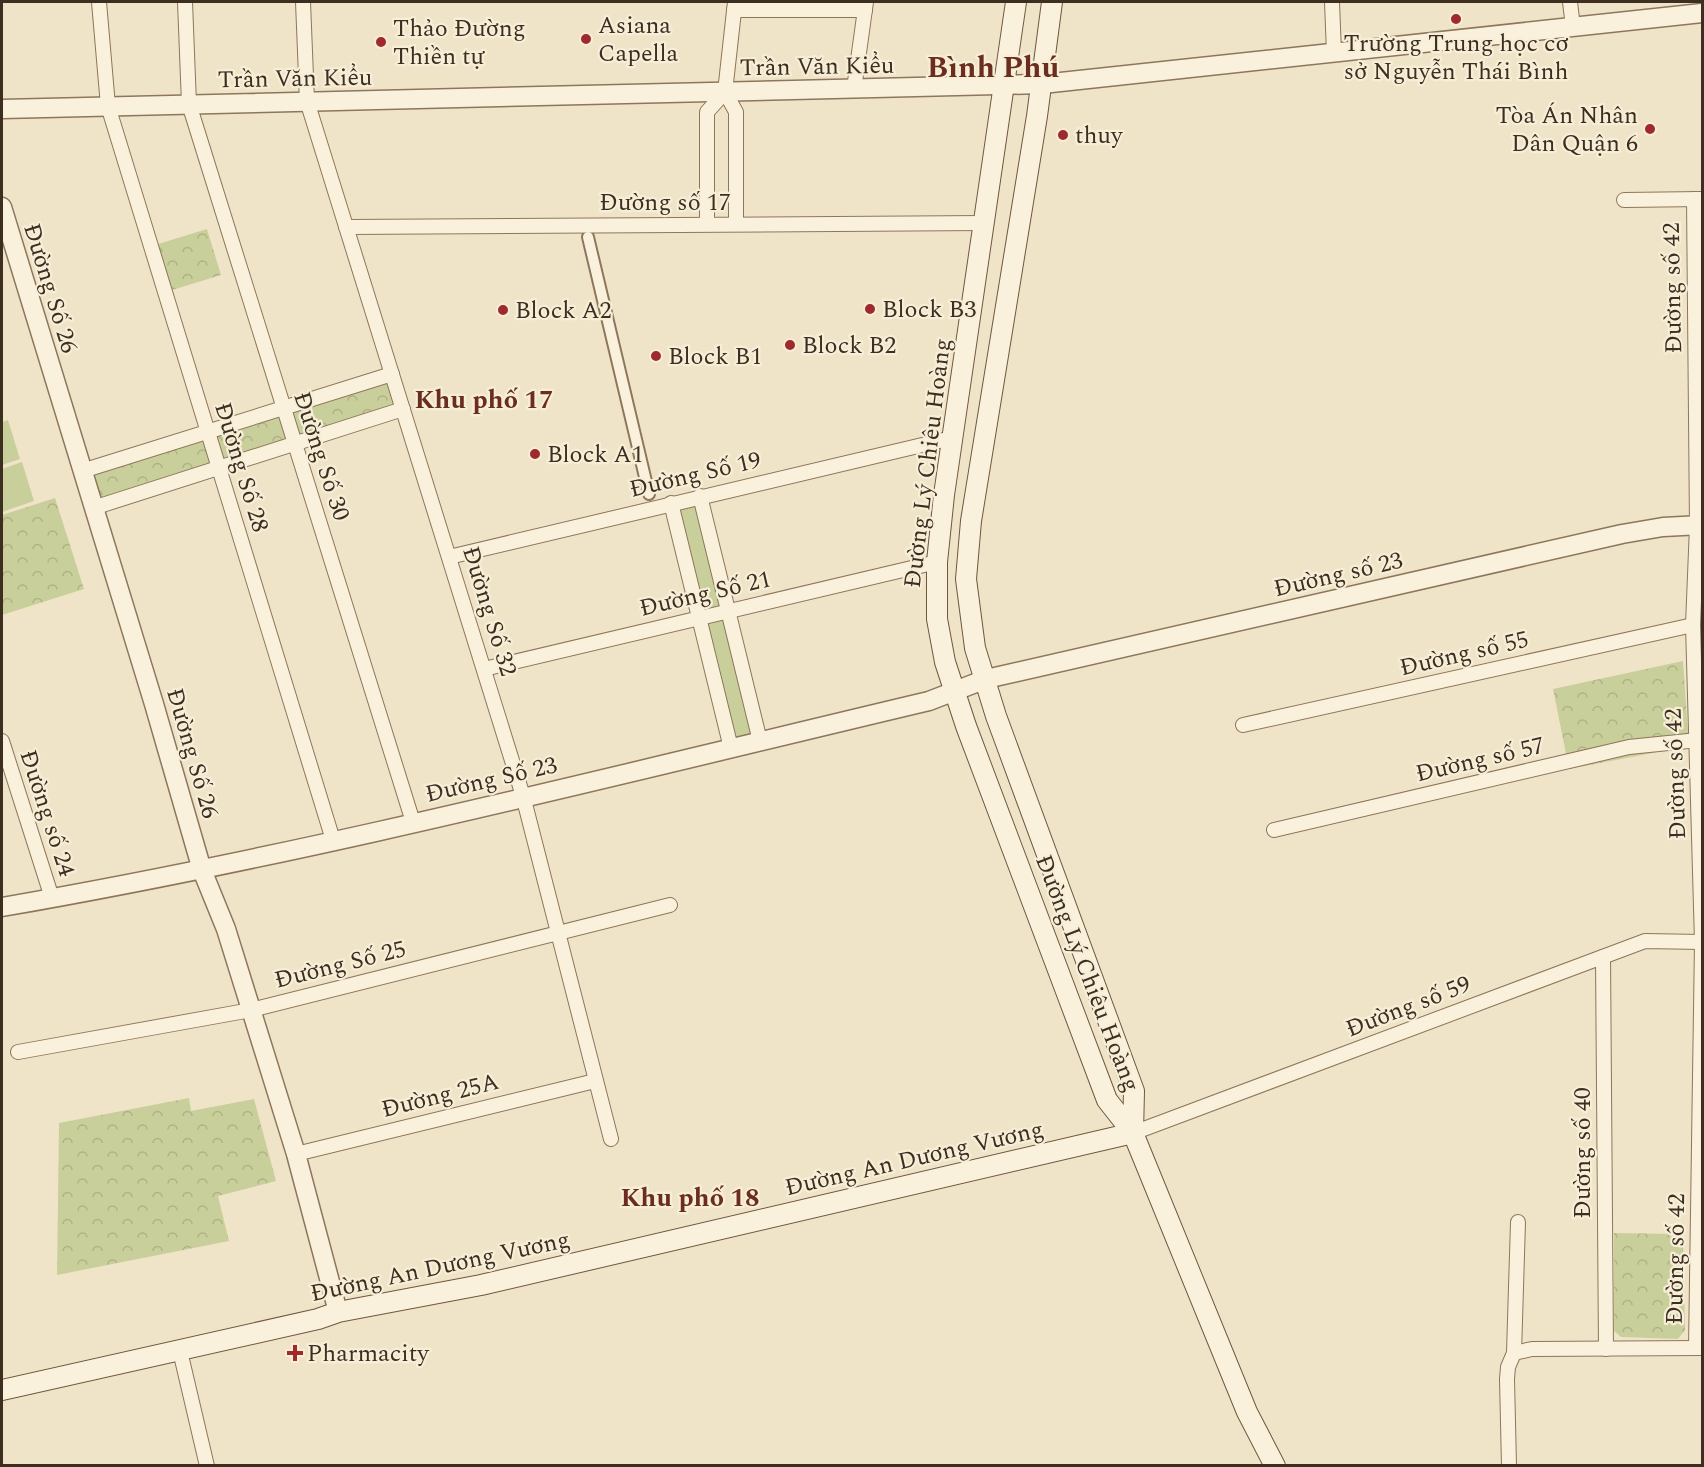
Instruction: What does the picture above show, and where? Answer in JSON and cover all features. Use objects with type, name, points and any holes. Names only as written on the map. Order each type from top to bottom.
[{"type":"main road","name":"Đường Lý Chiêu Hoàng","points":[[1016,2],[1006,85],[952,438],[937,562],[937,619],[954,690],[1107,1100],[1133,1132]]},
{"type":"main road","name":"Đường Lý Chiêu Hoàng","points":[[1052,2],[1042,84],[968,553],[969,613],[975,648],[996,716],[1134,1091],[1133,1132]]},
{"type":"main road","name":"Đường An Dương Vương","points":[[2,1390],[180,1351],[338,1312],[481,1285],[1133,1132]]},
{"type":"main road","points":[[1133,1132],[1247,1412],[1275,1466]]},
{"type":"street","points":[[99,2],[108,106]]},
{"type":"street","points":[[185,2],[189,104]]},
{"type":"street","points":[[303,2],[307,101]]},
{"type":"street","points":[[1332,2],[1334,53]]},
{"type":"street","points":[[1570,2],[1573,27]]},
{"type":"street","points":[[707,223],[707,112],[725,92],[735,6],[865,6],[854,89]]},
{"type":"street","name":"Trần Văn Kiểu","points":[[2,109],[1042,84],[1702,13]]},
{"type":"street","points":[[725,92],[736,112],[736,224]]},
{"type":"street","name":"Đường Số 32","points":[[307,101],[524,796],[595,1081],[612,1139]]},
{"type":"street","name":"Đường Số 30","points":[[189,104],[413,822]]},
{"type":"street","name":"Đường Số 28","points":[[108,106],[333,840]]},
{"type":"street","points":[[1624,200],[1698,199]]},
{"type":"street","name":"Đường số 42","points":[[1698,199],[1700,526],[1694,625],[1702,942],[1699,1348]]},
{"type":"street","name":"Đường Số 26","points":[[2,207],[202,870],[226,929],[296,1154],[338,1312]]},
{"type":"street","name":"Đường số 17","points":[[346,227],[707,223],[984,224]]},
{"type":"street","points":[[588,237],[649,494]]},
{"type":"street","points":[[82,471],[392,374]]},
{"type":"street","points":[[93,508],[403,409]]},
{"type":"street","name":"Đường Số 19","points":[[449,557],[671,502],[952,438]]},
{"type":"street","points":[[700,496],[760,741]]},
{"type":"street","points":[[671,502],[731,748]]},
{"type":"street","name":"Đường số 23","points":[[986,679],[1622,534],[1663,527],[1700,526]]},
{"type":"street","name":"Đường Số 21","points":[[484,669],[937,562]]},
{"type":"street","name":"Đường số 55","points":[[1243,725],[1694,625]]},
{"type":"street","name":"Đường Số 23","points":[[2,907],[202,870],[413,822],[929,701],[986,679]]},
{"type":"street","name":"Đường số 57","points":[[1274,830],[1629,747],[1698,740]]},
{"type":"street","name":"Đường số 24","points":[[2,741],[52,898]]},
{"type":"street","name":"Đường Số 25","points":[[18,1052],[250,1010],[670,905]]},
{"type":"street","name":"Đường số 59","points":[[1133,1132],[1645,941],[1702,942]]},
{"type":"street","name":"Đường số 40","points":[[1603,957],[1606,1349]]},
{"type":"street","name":"Đường 25A","points":[[296,1154],[595,1081]]},
{"type":"street","points":[[1509,1466],[1507,1379],[1508,1366],[1514,1353],[1518,1222]]},
{"type":"street","points":[[1514,1353],[1532,1349],[1699,1348]]},
{"type":"street","points":[[180,1351],[207,1466]]},
{"type":"green space","points":[[207,229],[221,275],[169,291],[155,245]]},
{"type":"green space","points":[[388,381],[394,405],[298,435],[291,412]]},
{"type":"green space","points":[[279,415],[286,439],[223,460],[214,435]]},
{"type":"green space","points":[[8,420],[20,459],[2,465],[2,422]]},
{"type":"green space","points":[[203,439],[211,464],[100,498],[93,473]]},
{"type":"green space","points":[[22,462],[34,501],[2,512],[2,469]]},
{"type":"green space","points":[[55,498],[84,589],[2,615],[2,515]]},
{"type":"green space","points":[[696,502],[721,606],[704,610],[678,506]]},
{"type":"green space","points":[[724,618],[751,733],[734,737],[706,621]]},
{"type":"green space","points":[[1683,661],[1689,746],[1569,769],[1553,689]]},
{"type":"green space","points":[[189,1098],[191,1111],[254,1099],[276,1181],[218,1196],[229,1241],[57,1275],[59,1123]]},
{"type":"green space","points":[[1614,1233],[1679,1234],[1683,1244],[1685,1330],[1678,1339],[1621,1337],[1614,1331]]},
{"type":"place","name":"Trường Trung học cơ sở Nguyễn Thái Bình","points":[[1456,19]]},
{"type":"place","name":"Asiana Capella","points":[[586,39]]},
{"type":"place","name":"Thảo Đường Thiền tự","points":[[381,42]]},
{"type":"place","name":"Tòa Án Nhân Dân Quận 6","points":[[1650,129]]},
{"type":"place","name":"thuy","points":[[1063,135]]},
{"type":"place","name":"Block B3","points":[[870,309]]},
{"type":"place","name":"Block A2","points":[[503,310]]},
{"type":"place","name":"Block B2","points":[[790,345]]},
{"type":"place","name":"Block B1","points":[[656,356]]},
{"type":"place","name":"Block A1","points":[[535,454]]},
{"type":"place","name":"Pharmacity","points":[[295,1353]]},
{"type":"district","name":"Bình Phú","points":[[993,67]]},
{"type":"district","name":"Khu phố 17","points":[[484,399]]},
{"type":"district","name":"Khu phố 18","points":[[690,1197]]}]
